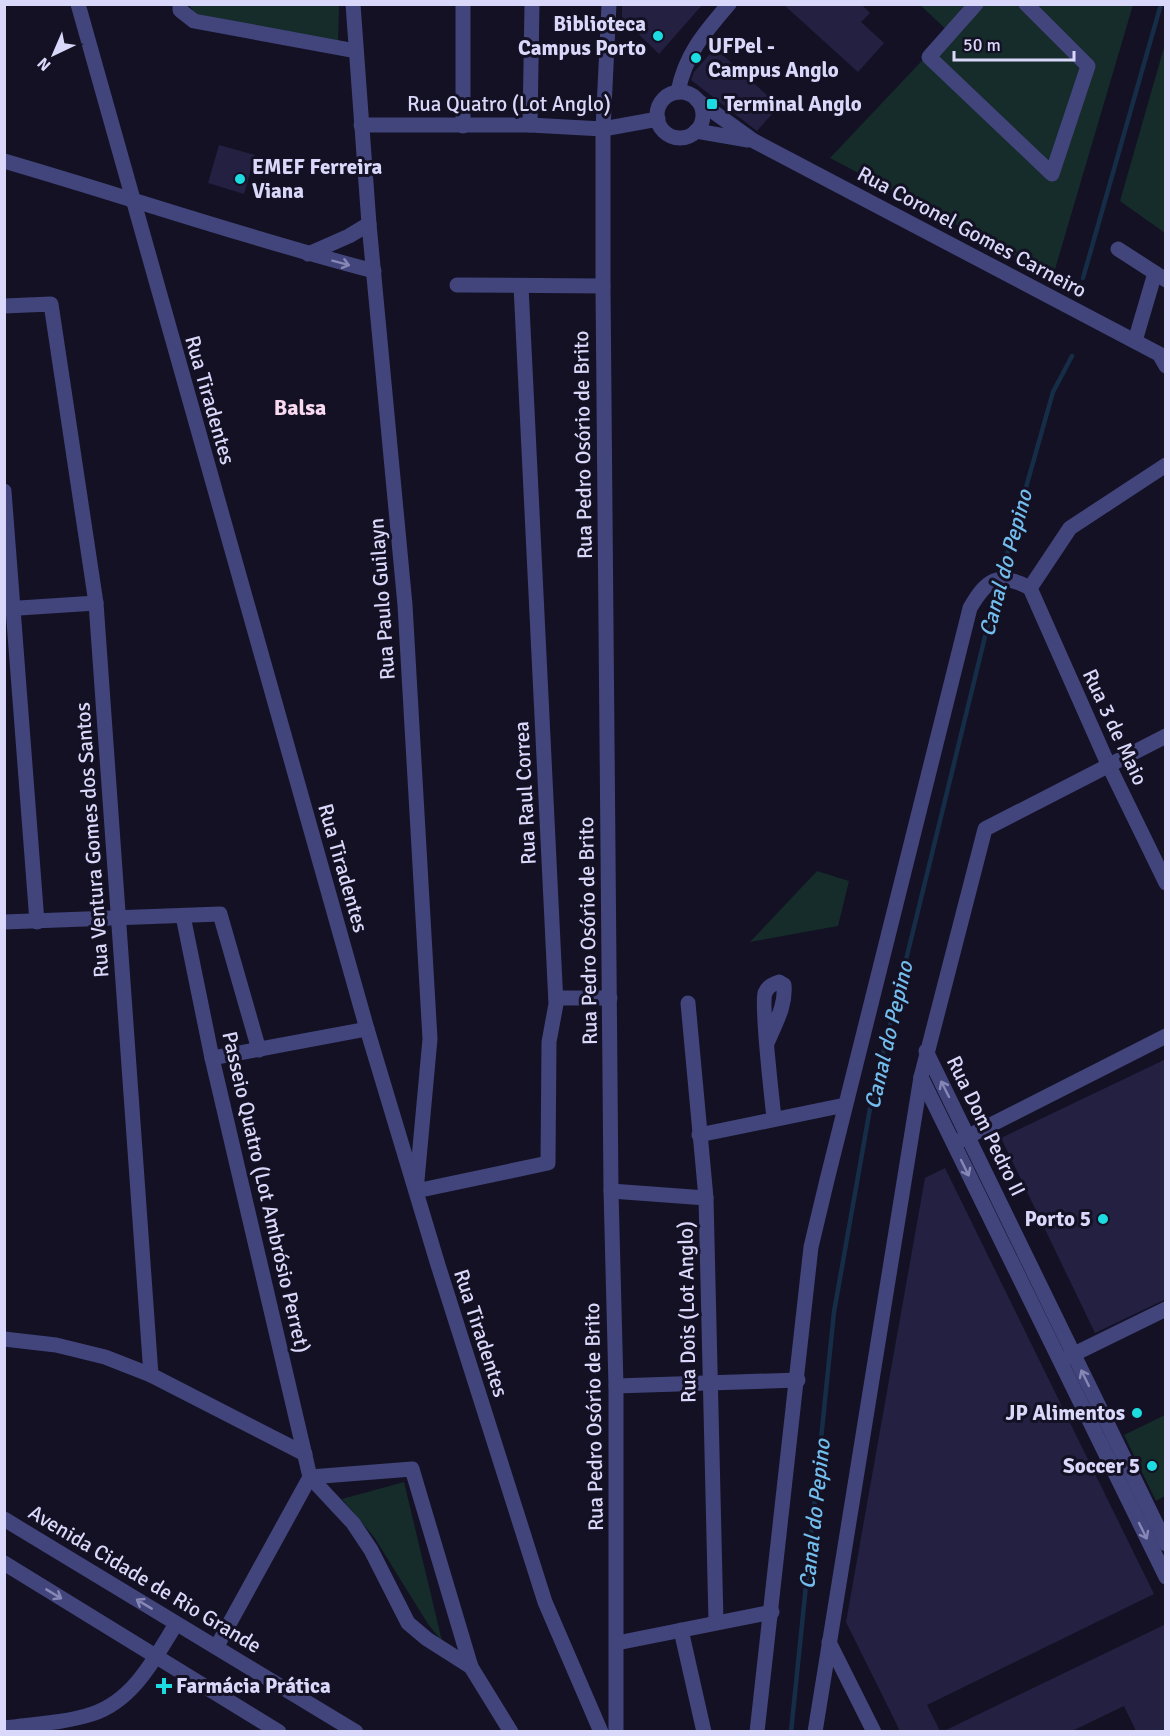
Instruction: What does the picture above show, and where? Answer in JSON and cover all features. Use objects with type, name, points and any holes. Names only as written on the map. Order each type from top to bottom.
[{"type":"street","name":"Rua Tiradentes","points":[[78,4],[367,1029],[416,1191],[544,1602],[602,1731]]},
{"type":"street","points":[[180,4],[180,10],[194,21],[356,51]]},
{"type":"street","name":"Rua Paulo Guilayn","points":[[353,4],[369,224],[405,605],[430,1040],[416,1191]]},
{"type":"street","points":[[463,4],[463,126]]},
{"type":"street","points":[[530,125],[532,4]]},
{"type":"street","name":"Rua Pedro Osório de Brito","points":[[609,4],[603,129],[603,286],[611,1191],[615,1386],[616,1731]]},
{"type":"street","points":[[678,92],[682,69],[697,44],[729,4]]},
{"type":"street","points":[[976,4],[929,57],[1052,174],[1088,66],[1026,4]]},
{"type":"street","points":[[678,92],[692,95],[697,100],[703,119],[696,131],[684,138],[670,136],[660,126],[657,119],[664,99],[678,92]]},
{"type":"street","name":"Rua Coronel Gomes Carneiro","points":[[697,100],[754,141],[1159,354],[1166,366]]},
{"type":"street","name":"Rua Quatro (Lot Anglo)","points":[[361,125],[530,125],[603,129],[657,119]]},
{"type":"street","name":"Rua Coronel Gomes Carneiro","points":[[696,131],[754,141]]},
{"type":"street","points":[[4,161],[132,198],[308,254],[374,271]]},
{"type":"street","points":[[308,254],[349,236],[369,224]]},
{"type":"street","points":[[1118,249],[1160,276],[1135,341]]},
{"type":"street","points":[[457,285],[603,286]]},
{"type":"street","name":"Rua Raul Correa","points":[[416,1191],[548,1163],[549,1042],[556,998],[521,286]]},
{"type":"street","name":"Rua Ventura Gomes dos Santos","points":[[4,306],[51,304],[96,603],[151,1375]]},
{"type":"street","points":[[757,1731],[798,1380],[811,1247],[970,608],[981,588],[995,579],[1012,578],[1030,588],[1070,528],[1166,465]]},
{"type":"street","points":[[4,491],[9,609],[37,921]]},
{"type":"street","name":"Rua 3 de Maio","points":[[1030,588],[1108,764],[1166,883]]},
{"type":"street","points":[[9,609],[96,603]]},
{"type":"street","points":[[815,1731],[921,1077],[985,829],[1166,736]]},
{"type":"street","points":[[4,922],[220,914],[259,1050]]},
{"type":"street","name":"Passeio Quatro (Lot Ambrósio Perret)","points":[[183,916],[212,1058],[310,1477]]},
{"type":"street","points":[[556,998],[610,998]]},
{"type":"street","name":"Rua Dois (Lot Anglo)","points":[[688,1003],[706,1198],[716,1622]]},
{"type":"street","points":[[212,1058],[367,1029]]},
{"type":"street","points":[[953,1144],[1166,1036]]},
{"type":"street","points":[[768,1041],[774,1118]]},
{"type":"street","name":"Rua Dom Pedro II","points":[[926,1051],[1016,1234],[1066,1357]]},
{"type":"street","name":"Rua Dom Pedro II","points":[[921,1077],[1000,1240],[1066,1357],[1133,1493],[1166,1577]]},
{"type":"street","points":[[699,1135],[845,1105]]},
{"type":"street","points":[[611,1191],[706,1198]]},
{"type":"street","points":[[1000,1240],[1016,1234]]},
{"type":"street","points":[[1066,1357],[1166,1309]]},
{"type":"street","points":[[4,1339],[66,1347],[105,1357],[151,1375],[305,1454]]},
{"type":"street","points":[[615,1386],[798,1380]]},
{"type":"street","points":[[310,1477],[412,1468],[471,1666],[511,1731]]},
{"type":"street","points":[[217,1646],[310,1477]]},
{"type":"street","points":[[310,1477],[353,1523],[371,1550],[408,1623],[427,1639],[471,1666]]},
{"type":"street","name":"Rua Dom Pedro II","points":[[1133,1493],[1166,1544]]},
{"type":"street","name":"Avenida Cidade de Rio Grande","points":[[4,1520],[217,1646],[346,1729]]},
{"type":"street","points":[[4,1563],[279,1731]]},
{"type":"street","points":[[617,1643],[772,1612]]},
{"type":"street","points":[[4,1728],[92,1714],[119,1700],[156,1656],[176,1623]]},
{"type":"street","points":[[681,1630],[704,1731]]},
{"type":"street","points":[[829,1642],[874,1731]]},
{"type":"green space","points":[[188,4],[339,5],[338,44],[196,14]]},
{"type":"green space","points":[[920,5],[1133,5],[1053,276],[830,158],[949,32]]},
{"type":"green space","points":[[1165,44],[1166,233],[1120,201]]},
{"type":"green space","points":[[817,871],[849,881],[838,926],[750,942]]},
{"type":"green space","name":"Soccer 5","points":[[1165,1415],[1165,1496],[1156,1501],[1124,1435]]},
{"type":"green space","points":[[404,1482],[442,1641],[428,1624],[374,1537],[342,1499]]},
{"type":"building","name":"Biblioteca Campus Porto","points":[[622,4],[703,4],[659,54],[622,18]]},
{"type":"building","points":[[783,4],[861,4],[870,13],[861,22],[884,43],[858,72]]},
{"type":"building","points":[[715,48],[779,106],[757,131],[691,80],[694,72]]},
{"type":"building","points":[[219,145],[255,155],[244,194],[208,183]]},
{"type":"building","name":"Porto 5","points":[[1166,1059],[1166,1299],[1095,1333],[1001,1138]]},
{"type":"building","points":[[945,1168],[1154,1594],[927,1705],[940,1731],[900,1731],[846,1622],[925,1178]]},
{"type":"building","points":[[1166,1624],[1166,1731],[1136,1731],[1124,1706],[1072,1731],[944,1731]]},
{"type":"waterway","name":"Canal do Pepino","points":[[1083,278],[1161,4]]},
{"type":"waterway","name":"Canal do Pepino","points":[[791,1732],[834,1312],[871,1103],[993,604],[1053,392],[1072,356]]},
{"type":"place","name":"Biblioteca Campus Porto","points":[[658,36]]},
{"type":"place","name":"UFPel - Campus Anglo","points":[[696,58]]},
{"type":"place","name":"Terminal Anglo","points":[[712,104]]},
{"type":"place","name":"EMEF Ferreira Viana","points":[[240,179]]},
{"type":"place","name":"Porto 5","points":[[1103,1219]]},
{"type":"place","name":"JP Alimentos","points":[[1137,1413]]},
{"type":"place","name":"Soccer 5","points":[[1152,1466]]},
{"type":"place","name":"Farmácia Prática","points":[[164,1686]]},
{"type":"district","name":"Balsa","points":[[300,407]]}]
